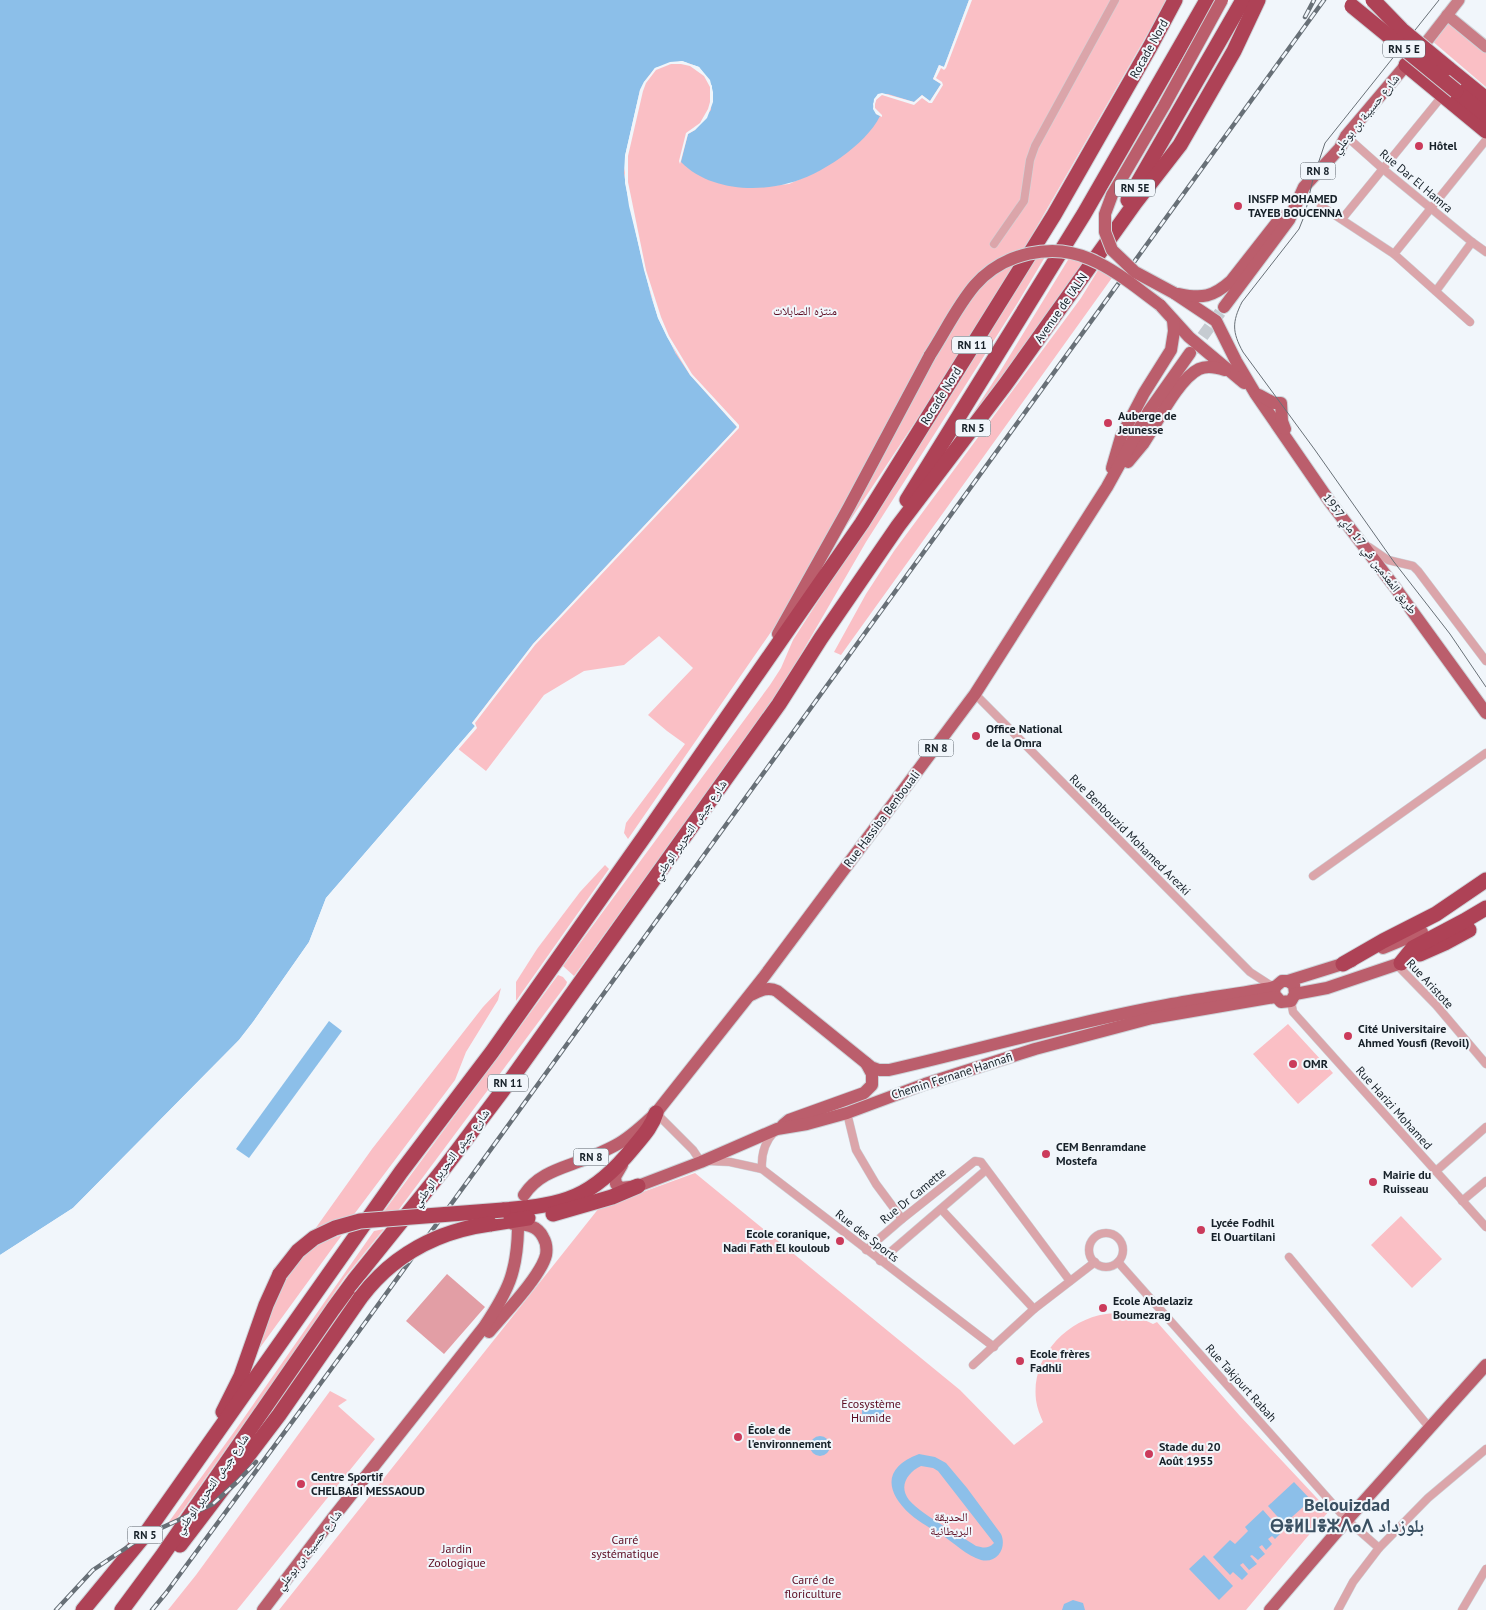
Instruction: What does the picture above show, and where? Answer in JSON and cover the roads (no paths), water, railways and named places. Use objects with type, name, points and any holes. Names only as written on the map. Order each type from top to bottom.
[{"type":"highway","name":"Rocade Nord","points":[[752,680],[862,523],[1054,214],[1175,0]]},
{"type":"highway","name":"Rocade Nord","points":[[846,604],[855,579],[871,557],[955,424],[1079,222],[1208,0]]},
{"type":"highway","name":"RN 5E","points":[[1100,252],[1243,0]]},
{"type":"highway","name":"Avenue de l'ALN","points":[[846,604],[898,526],[1010,379],[1135,203],[1180,145],[1234,51],[1258,0]]},
{"type":"highway","points":[[1373,0],[1402,30],[1486,100]]},
{"type":"highway","name":"RN 5 E","points":[[1347,2],[1450,93],[1486,115]]},
{"type":"highway","points":[[1406,65],[1450,93],[1486,131]]},
{"type":"highway","name":"شارع جيش التحرير الوطني","points":[[122,1610],[162,1556],[333,1309],[442,1171],[576,989],[768,720],[846,604]]},
{"type":"highway","name":"شارع جيش التحرير الوطني","points":[[83,1610],[144,1536],[202,1456],[401,1172],[492,1052],[633,853],[752,680]]},
{"type":"highway","points":[[1343,964],[1436,914],[1486,880]]},
{"type":"highway","points":[[1422,932],[1486,893]]},
{"type":"highway","points":[[1398,964],[1413,948],[1486,908]]},
{"type":"highway","points":[[1398,964],[1445,943],[1486,920]]},
{"type":"highway","points":[[202,1456],[241,1376],[266,1306],[280,1274],[298,1250],[314,1238],[335,1228],[360,1222],[536,1208],[577,1196],[598,1185],[624,1159],[650,1128],[656,1113]]},
{"type":"highway","points":[[162,1556],[180,1545],[208,1510],[279,1415],[361,1297],[381,1273],[414,1249],[449,1234],[473,1226],[552,1214],[612,1198],[638,1186]]},
{"type":"main road","points":[[1222,0],[1164,106],[1112,195],[1105,214],[1105,232],[1112,250],[1135,272],[1174,293],[1216,320],[1236,361],[1255,393]]},
{"type":"main road","name":"RN 8","points":[[1424,45],[1459,0]]},
{"type":"main road","points":[[1447,15],[1486,47]]},
{"type":"main road","name":"شارع حسيبة بن بوعلي","points":[[1224,306],[1289,220],[1304,187],[1340,148],[1346,136],[1424,45]]},
{"type":"main road","points":[[1174,293],[1207,296],[1220,290],[1230,281],[1304,187]]},
{"type":"main road","points":[[752,680],[849,507],[930,356],[976,284],[997,266],[1022,254],[1047,251],[1090,258],[1117,274],[1160,305],[1199,347],[1234,373],[1255,393]]},
{"type":"main road","points":[[1107,487],[1121,437],[1144,393],[1171,350],[1174,331],[1173,320]]},
{"type":"main road","name":"RN 8","points":[[1107,487],[1149,411],[1190,353]]},
{"type":"main road","points":[[1107,487],[1142,445],[1189,376],[1199,369],[1207,367],[1216,367],[1234,373]]},
{"type":"main road","name":"طريق المُعدَمين في 17 ماي 1957","points":[[1255,393],[1330,502],[1486,713]]},
{"type":"main road","name":"Rue Hassiba Benbouali","points":[[656,1113],[748,997],[975,694],[1107,487]]},
{"type":"main road","points":[[1398,964],[1281,1002],[1275,990],[1282,981],[1288,981],[1343,964],[1422,932]]},
{"type":"main road","points":[[1288,981],[1294,985],[1293,998]]},
{"type":"main road","name":"Chemin Fernane Hannafi","points":[[748,997],[772,988],[871,1067],[879,1070],[889,1070],[1034,1034],[1166,1005],[1275,990]]},
{"type":"main road","name":"Chemin Fernane Hannafi","points":[[638,1186],[777,1130],[847,1114],[924,1084],[1035,1049],[1152,1018],[1275,990]]},
{"type":"main road","points":[[777,1130],[789,1120],[864,1093],[872,1085],[872,1074],[865,1062]]},
{"type":"main road","name":"RN 8","points":[[524,1195],[539,1179],[550,1172],[589,1158],[623,1141],[656,1113]]},
{"type":"main road","points":[[624,1159],[622,1167],[615,1177],[616,1184],[621,1188],[638,1186]]},
{"type":"main road","points":[[449,1373],[479,1345],[538,1273],[546,1255],[544,1238],[532,1226],[490,1224]]},
{"type":"main road","points":[[449,1373],[484,1327],[508,1288],[516,1264],[518,1229]]},
{"type":"main road","points":[[1270,1610],[1347,1520],[1486,1364]]},
{"type":"main road","name":"شارع حسيبة بن بوعلي","points":[[263,1610],[332,1519],[449,1373]]},
{"type":"street","points":[[994,244],[1022,204],[1030,160],[1035,146],[1115,0]]},
{"type":"street","points":[[1342,219],[1450,93]]},
{"type":"street","name":"Rue Dar El Hamra","points":[[1346,136],[1383,169],[1486,252]]},
{"type":"street","points":[[1394,254],[1486,140]]},
{"type":"street","points":[[1321,206],[1394,254],[1470,322]]},
{"type":"street","points":[[1436,291],[1472,242]]},
{"type":"street","points":[[1358,538],[1388,560],[1413,566],[1486,661]]},
{"type":"street","name":"Rue Benbouzid Mohamed Arezki","points":[[975,694],[1250,972],[1275,990]]},
{"type":"street","points":[[1313,876],[1486,753]]},
{"type":"street","name":"Rue Aristote","points":[[1398,964],[1486,1064]]},
{"type":"street","name":"Rue Harizi Mohamed","points":[[1293,998],[1293,1012],[1486,1227]]},
{"type":"street","points":[[656,1113],[703,1161],[730,1162],[762,1169],[761,1158],[764,1148],[769,1137],[777,1130]]},
{"type":"street","points":[[847,1114],[856,1150],[876,1184],[902,1219]]},
{"type":"street","points":[[1436,1172],[1486,1127]]},
{"type":"street","name":"Rue Dr Camette","points":[[866,1250],[975,1161],[981,1162],[986,1170]]},
{"type":"street","name":"Rue des Sports","points":[[762,1169],[994,1347]]},
{"type":"street","points":[[880,1261],[986,1170],[1070,1281]]},
{"type":"street","points":[[1462,1201],[1486,1181]]},
{"type":"street","points":[[941,1209],[1034,1309]]},
{"type":"street","points":[[1113,1234],[1122,1243],[1123,1252],[1118,1262],[1107,1267],[1094,1262],[1090,1253],[1092,1242],[1098,1235],[1113,1234]]},
{"type":"street","points":[[1290,1257],[1404,1394],[1429,1427]]},
{"type":"street","points":[[973,1365],[1034,1309],[1094,1262]]},
{"type":"street","name":"Rue Takjourt Rabah","points":[[1118,1262],[1347,1520],[1379,1548]]},
{"type":"street","points":[[1338,1610],[1353,1582],[1379,1548],[1428,1498],[1486,1449]]},
{"type":"street","points":[[1462,1610],[1486,1569]]},
{"type":"water","points":[[0,0],[969,0],[944,67],[939,65],[933,79],[941,84],[930,101],[922,95],[914,102],[888,94],[878,94],[873,104],[876,114],[880,116],[864,138],[840,158],[814,174],[789,183],[761,188],[746,188],[717,183],[692,171],[681,162],[688,134],[695,130],[711,110],[712,86],[699,67],[682,61],[655,68],[644,82],[640,90],[625,156],[624,173],[629,206],[651,296],[658,318],[676,354],[690,375],[737,427],[533,644],[472,723],[475,726],[326,898],[309,942],[239,1040],[73,1208],[0,1255]]},
{"type":"water","points":[[329,1021],[342,1031],[249,1158],[236,1149]]},
{"type":"water","points":[[873,1401],[881,1404],[884,1412],[881,1420],[873,1423],[865,1420],[862,1412],[865,1404]]},
{"type":"water","points":[[820,1436],[827,1439],[830,1446],[827,1453],[820,1456],[813,1453],[810,1446],[813,1439]]},
{"type":"water","points":[[919,1454],[935,1457],[946,1463],[1001,1534],[1003,1539],[1002,1549],[996,1557],[987,1561],[971,1556],[917,1520],[901,1505],[892,1488],[892,1480],[894,1472],[899,1465]],"holes":[[[921,1466],[938,1471],[994,1543],[992,1545],[986,1548],[976,1546],[931,1518],[909,1500],[904,1490],[906,1480],[912,1472]]]},
{"type":"water","points":[[1294,1482],[1311,1500],[1284,1524],[1268,1506]]},
{"type":"water","points":[[1263,1510],[1279,1528],[1277,1530],[1280,1534],[1275,1539],[1272,1536],[1268,1539],[1272,1544],[1266,1550],[1262,1545],[1259,1547],[1265,1554],[1258,1560],[1252,1555],[1250,1556],[1257,1564],[1249,1570],[1243,1563],[1240,1565],[1248,1574],[1242,1580],[1233,1572],[1230,1575],[1213,1557],[1230,1540],[1235,1544],[1248,1531],[1245,1527]]},
{"type":"water","points":[[1204,1555],[1233,1586],[1219,1600],[1189,1569]]},
{"type":"water","points":[[1073,1600],[1083,1603],[1085,1610],[1062,1610],[1064,1604]]},
{"type":"tunnel","points":[[1192,351],[1224,307]]},
{"type":"tram line","points":[[1439,0],[1325,143],[1299,229],[1242,302],[1236,315],[1235,333],[1243,352],[1394,562],[1450,634],[1486,687]]},
{"type":"railway","points":[[1305,17],[1314,0]]},
{"type":"railway","points":[[152,1610],[354,1338],[1324,0]]},
{"type":"railway","points":[[56,1610],[93,1570],[144,1536],[213,1504],[256,1462]]},
{"type":"place","name":"Hôtel","points":[[1419,146]]},
{"type":"place","name":"INSFP MOHAMED TAYEB BOUCENNA","points":[[1238,206]]},
{"type":"place","name":"Auberge de Jeunesse","points":[[1108,423]]},
{"type":"place","name":"Office National de la Omra","points":[[976,736]]},
{"type":"place","name":"Cité Universitaire Ahmed Yousfi (Revoil)","points":[[1348,1036]]},
{"type":"place","name":"OMR","points":[[1293,1064]]},
{"type":"place","name":"CEM Benramdane Mostefa","points":[[1046,1154]]},
{"type":"place","name":"Mairie du Ruisseau","points":[[1373,1182]]},
{"type":"place","name":"Lycée Fodhil El Ouartilani","points":[[1201,1230]]},
{"type":"place","name":"Ecole coranique, Nadi Fath El kouloub","points":[[840,1241]]},
{"type":"place","name":"Ecole Abdelaziz Boumezrag","points":[[1103,1308]]},
{"type":"place","name":"Ecole frères Fadhli","points":[[1020,1361]]},
{"type":"place","name":"École de l'environnement","points":[[738,1437]]},
{"type":"place","name":"Stade du 20 Août 1955","points":[[1149,1454]]},
{"type":"place","name":"Centre Sportif CHELBABI MESSAOUD","points":[[301,1484]]},
{"type":"district","name":"Belouizdad ⴱⴻⵍⵡⴻⵣⴷⴰⴷ بلوزداد","points":[[1347,1515]]},
{"type":"park label","name":"منتزه الصابلات","points":[[805,311]]},
{"type":"park label","name":"Écosystème Humide","points":[[871,1411]]},
{"type":"park label","name":"الحديقة البريطانية","points":[[951,1524]]},
{"type":"park label","name":"Carré systématique","points":[[625,1547]]},
{"type":"park label","name":"Jardin Zoologique","points":[[457,1556]]},
{"type":"park label","name":"Carré de floriculture","points":[[813,1587]]}]
